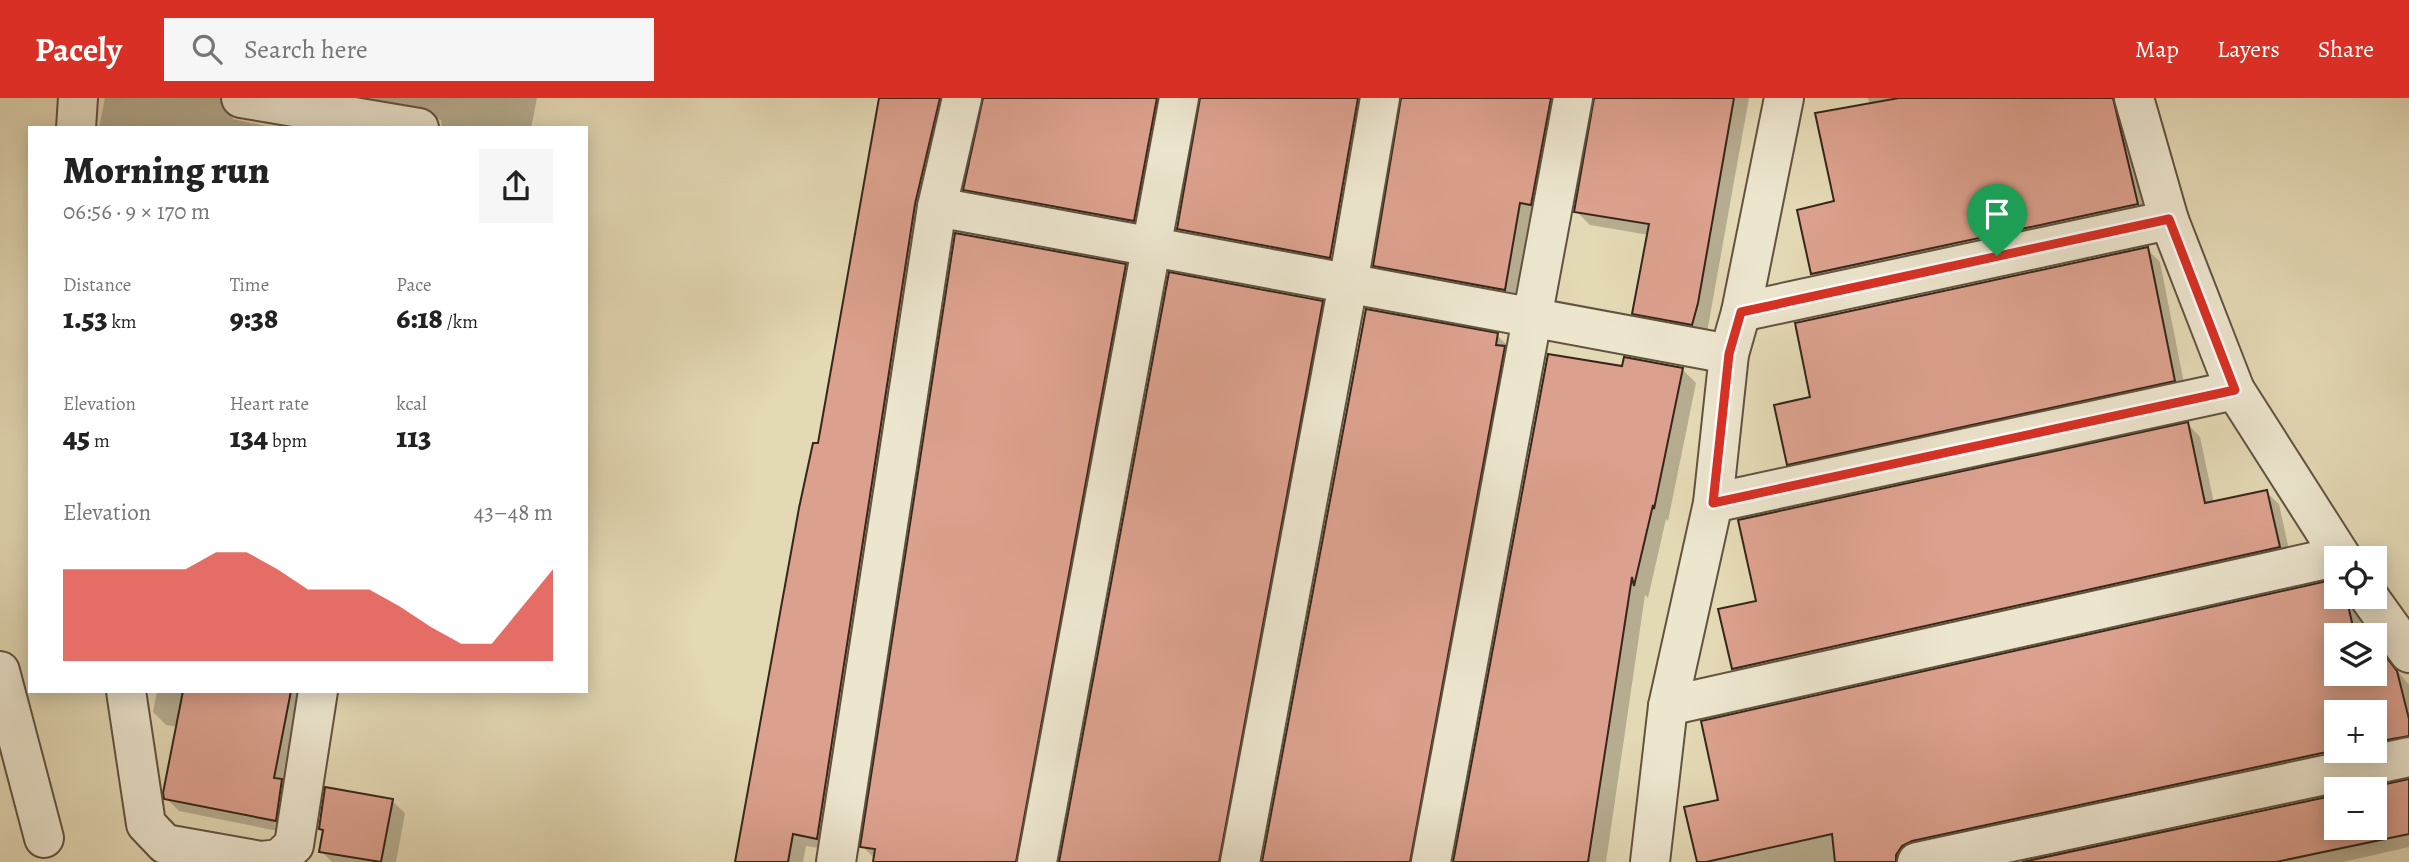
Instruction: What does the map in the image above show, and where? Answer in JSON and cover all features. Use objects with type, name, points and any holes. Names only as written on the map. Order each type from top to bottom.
[{"type":"street","points":[[76,126],[78,98]]},
{"type":"street","points":[[241,98],[407,126]]},
{"type":"street","points":[[419,126],[425,98]]},
{"type":"street","points":[[836,862],[937,207],[962,98]]},
{"type":"street","points":[[1037,862],[1179,98]]},
{"type":"street","points":[[1241,862],[1380,98]]},
{"type":"street","points":[[1431,862],[1573,98]]},
{"type":"street","points":[[1650,862],[1668,706],[1713,503],[1729,354],[1741,312],[1784,98]]},
{"type":"street","points":[[2134,98],[2169,219],[2235,390],[2334,546]]},
{"type":"street","points":[[937,207],[1729,354]]},
{"type":"street","points":[[1741,312],[2169,219]]},
{"type":"street","points":[[1713,503],[2235,390]]},
{"type":"street","points":[[1668,706],[2324,561]]},
{"type":"street","points":[[2378,609],[2409,653]]},
{"type":"street","points":[[0,671],[44,838]]},
{"type":"street","points":[[127,693],[146,824],[165,844],[261,861],[279,859],[294,845],[318,693]]},
{"type":"street","points":[[1917,862],[2409,757]]},
{"type":"building","points":[[879,98],[940,98],[915,204],[817,839],[793,834],[788,862],[735,862],[799,508],[813,443],[818,443]]},
{"type":"building","points":[[983,98],[1157,98],[1134,221],[963,190]]},
{"type":"building","points":[[1200,98],[1358,98],[1330,258],[1177,229]]},
{"type":"building","points":[[1401,98],[1551,98],[1531,205],[1520,203],[1505,290],[1373,266]]},
{"type":"building","points":[[1594,98],[1734,98],[1692,325],[1632,314],[1649,224],[1574,212]]},
{"type":"building","points":[[1899,98],[2113,98],[2138,204],[1811,274],[1797,210],[1834,201],[1815,113]]},
{"type":"building","points":[[955,233],[1126,264],[1016,862],[873,862],[875,849],[860,847]]},
{"type":"building","points":[[2148,247],[2175,381],[1787,465],[1774,405],[1810,397],[1795,323]]},
{"type":"building","points":[[1169,272],[1323,301],[1219,862],[1059,862]]},
{"type":"building","points":[[1366,309],[1498,333],[1496,345],[1505,346],[1410,862],[1262,862]]},
{"type":"building","points":[[1548,354],[1622,366],[1624,357],[1683,368],[1654,509],[1653,505],[1634,586],[1632,577],[1588,862],[1453,862]]},
{"type":"building","points":[[2188,422],[2205,503],[2267,490],[2280,547],[1732,669],[1718,609],[1756,601],[1738,520]]},
{"type":"building","points":[[2324,582],[2324,609],[2349,609],[2352,623],[2324,623],[2324,686],[2387,686],[2387,658],[2397,671],[2409,719],[2409,736],[2387,740],[2387,700],[2324,700],[2324,753],[1912,841],[1902,846],[1896,855],[1896,862],[1835,862],[1832,834],[1697,862],[1684,807],[1718,800],[1701,721]]},
{"type":"building","points":[[183,693],[291,693],[274,778],[282,779],[276,821],[164,799]]},
{"type":"building","points":[[2409,779],[2409,834],[2387,839],[2387,784]]},
{"type":"building","points":[[325,787],[393,799],[381,862],[319,852],[323,830],[319,829]]},
{"type":"building","points":[[2324,798],[2324,840],[2380,840],[2276,862],[2022,862]]},
{"type":"route","points":[[2169,219],[2235,390],[1713,503],[1729,354],[1741,312],[1997,256],[2169,219]]}]
